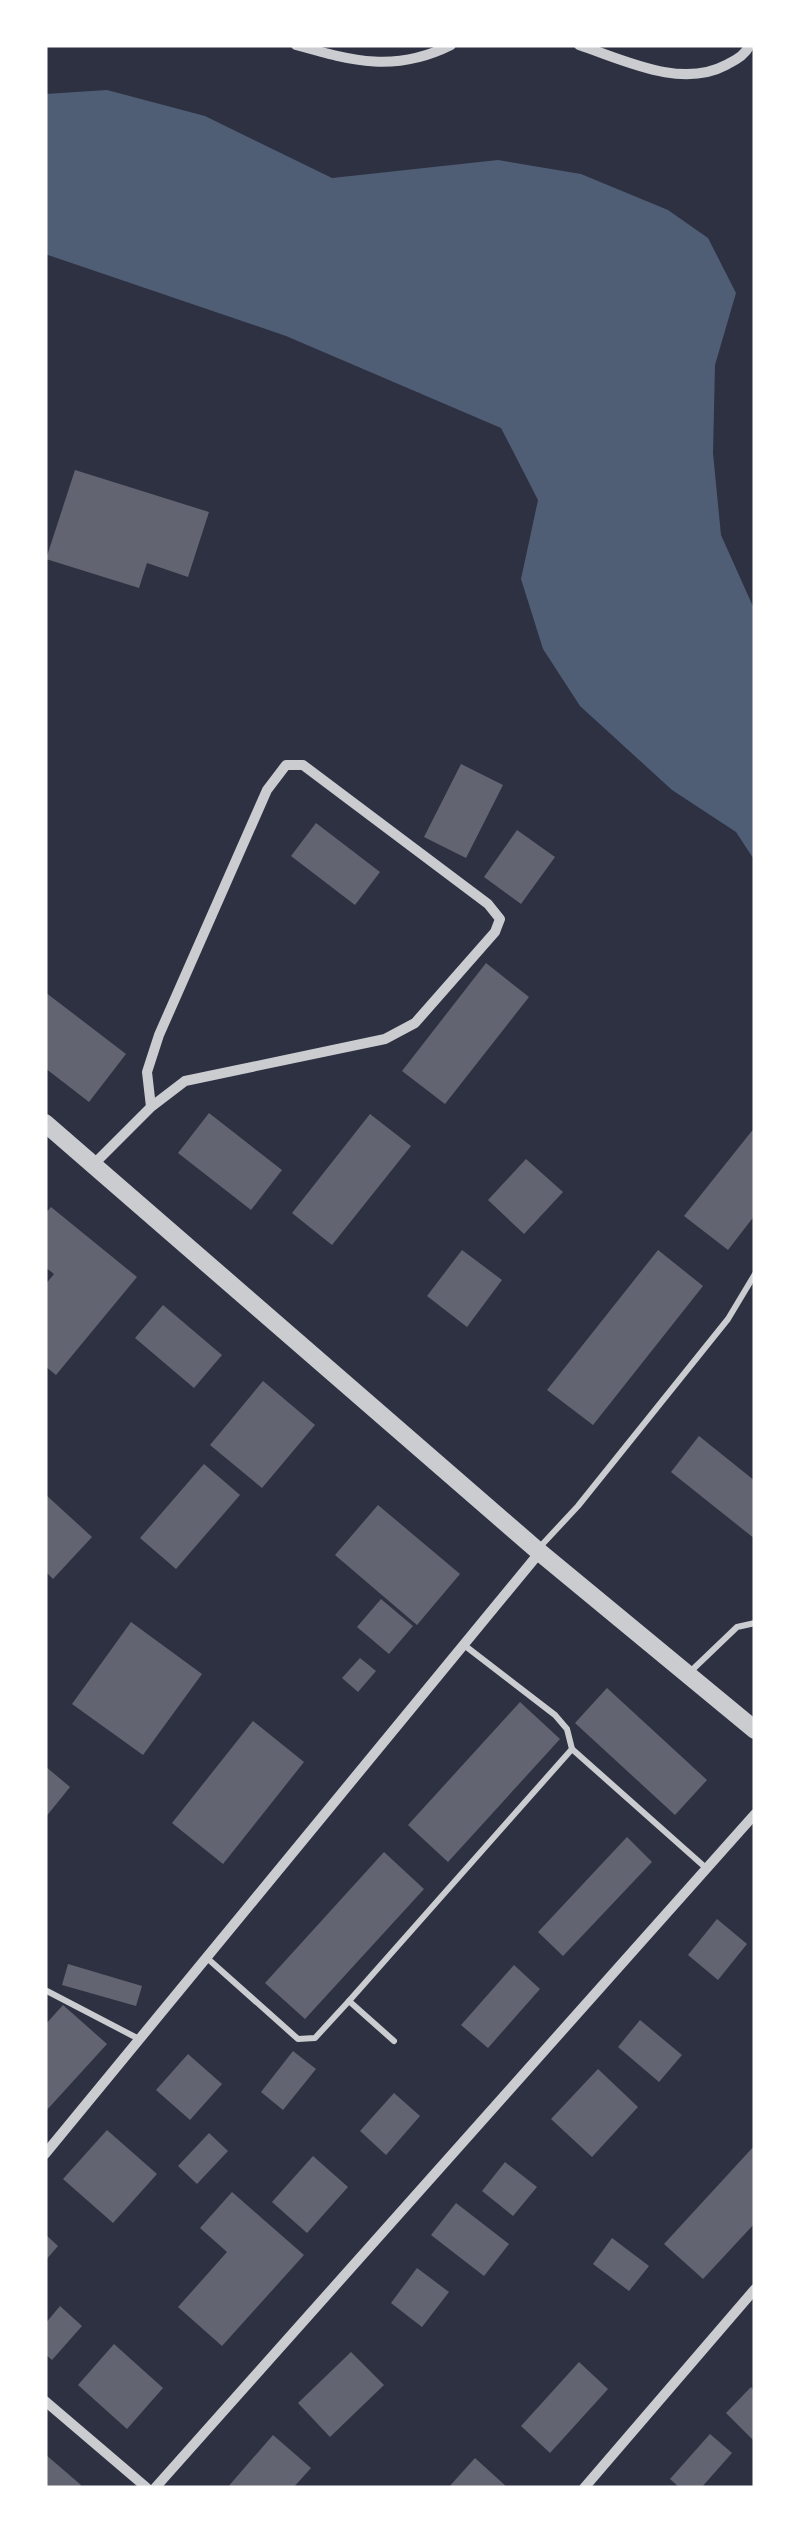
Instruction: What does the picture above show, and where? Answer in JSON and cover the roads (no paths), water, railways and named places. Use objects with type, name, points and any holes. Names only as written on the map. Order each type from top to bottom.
[{"type":"street","points":[[296,45],[339,58],[408,62],[451,45]]},
{"type":"street","points":[[579,45],[651,69],[688,76],[708,74],[744,56],[750,45]]},
{"type":"street","points":[[96,1164],[151,1107],[186,1081],[386,1039],[415,1024],[495,932],[500,918],[488,904],[303,765],[286,764],[267,790],[160,1035],[147,1072],[151,1107]]},
{"type":"street","points":[[45,1123],[539,1551],[755,1730]]},
{"type":"street","points":[[45,2154],[539,1551]]},
{"type":"street","points":[[155,2488],[755,1814]]},
{"type":"street","points":[[584,2488],[755,2289]]},
{"type":"street","points":[[45,2401],[147,2488]]},
{"type":"lane","points":[[539,1551],[728,1318],[755,1274]]},
{"type":"lane","points":[[688,1674],[736,1627],[755,1623]]},
{"type":"lane","points":[[464,1645],[555,1715],[567,1730],[572,1749],[707,1869]]},
{"type":"lane","points":[[207,1958],[298,2038],[315,2038],[572,1749]]},
{"type":"lane","points":[[45,1990],[140,2040]]},
{"type":"lane","points":[[349,2000],[394,2041]]},
{"type":"water","points":[[107,90],[205,116],[332,178],[498,160],[581,174],[668,210],[708,238],[736,293],[715,365],[713,453],[721,535],[755,611],[755,861],[736,832],[672,790],[580,706],[543,649],[521,579],[538,500],[501,428],[286,336],[45,254],[45,94]]}]
